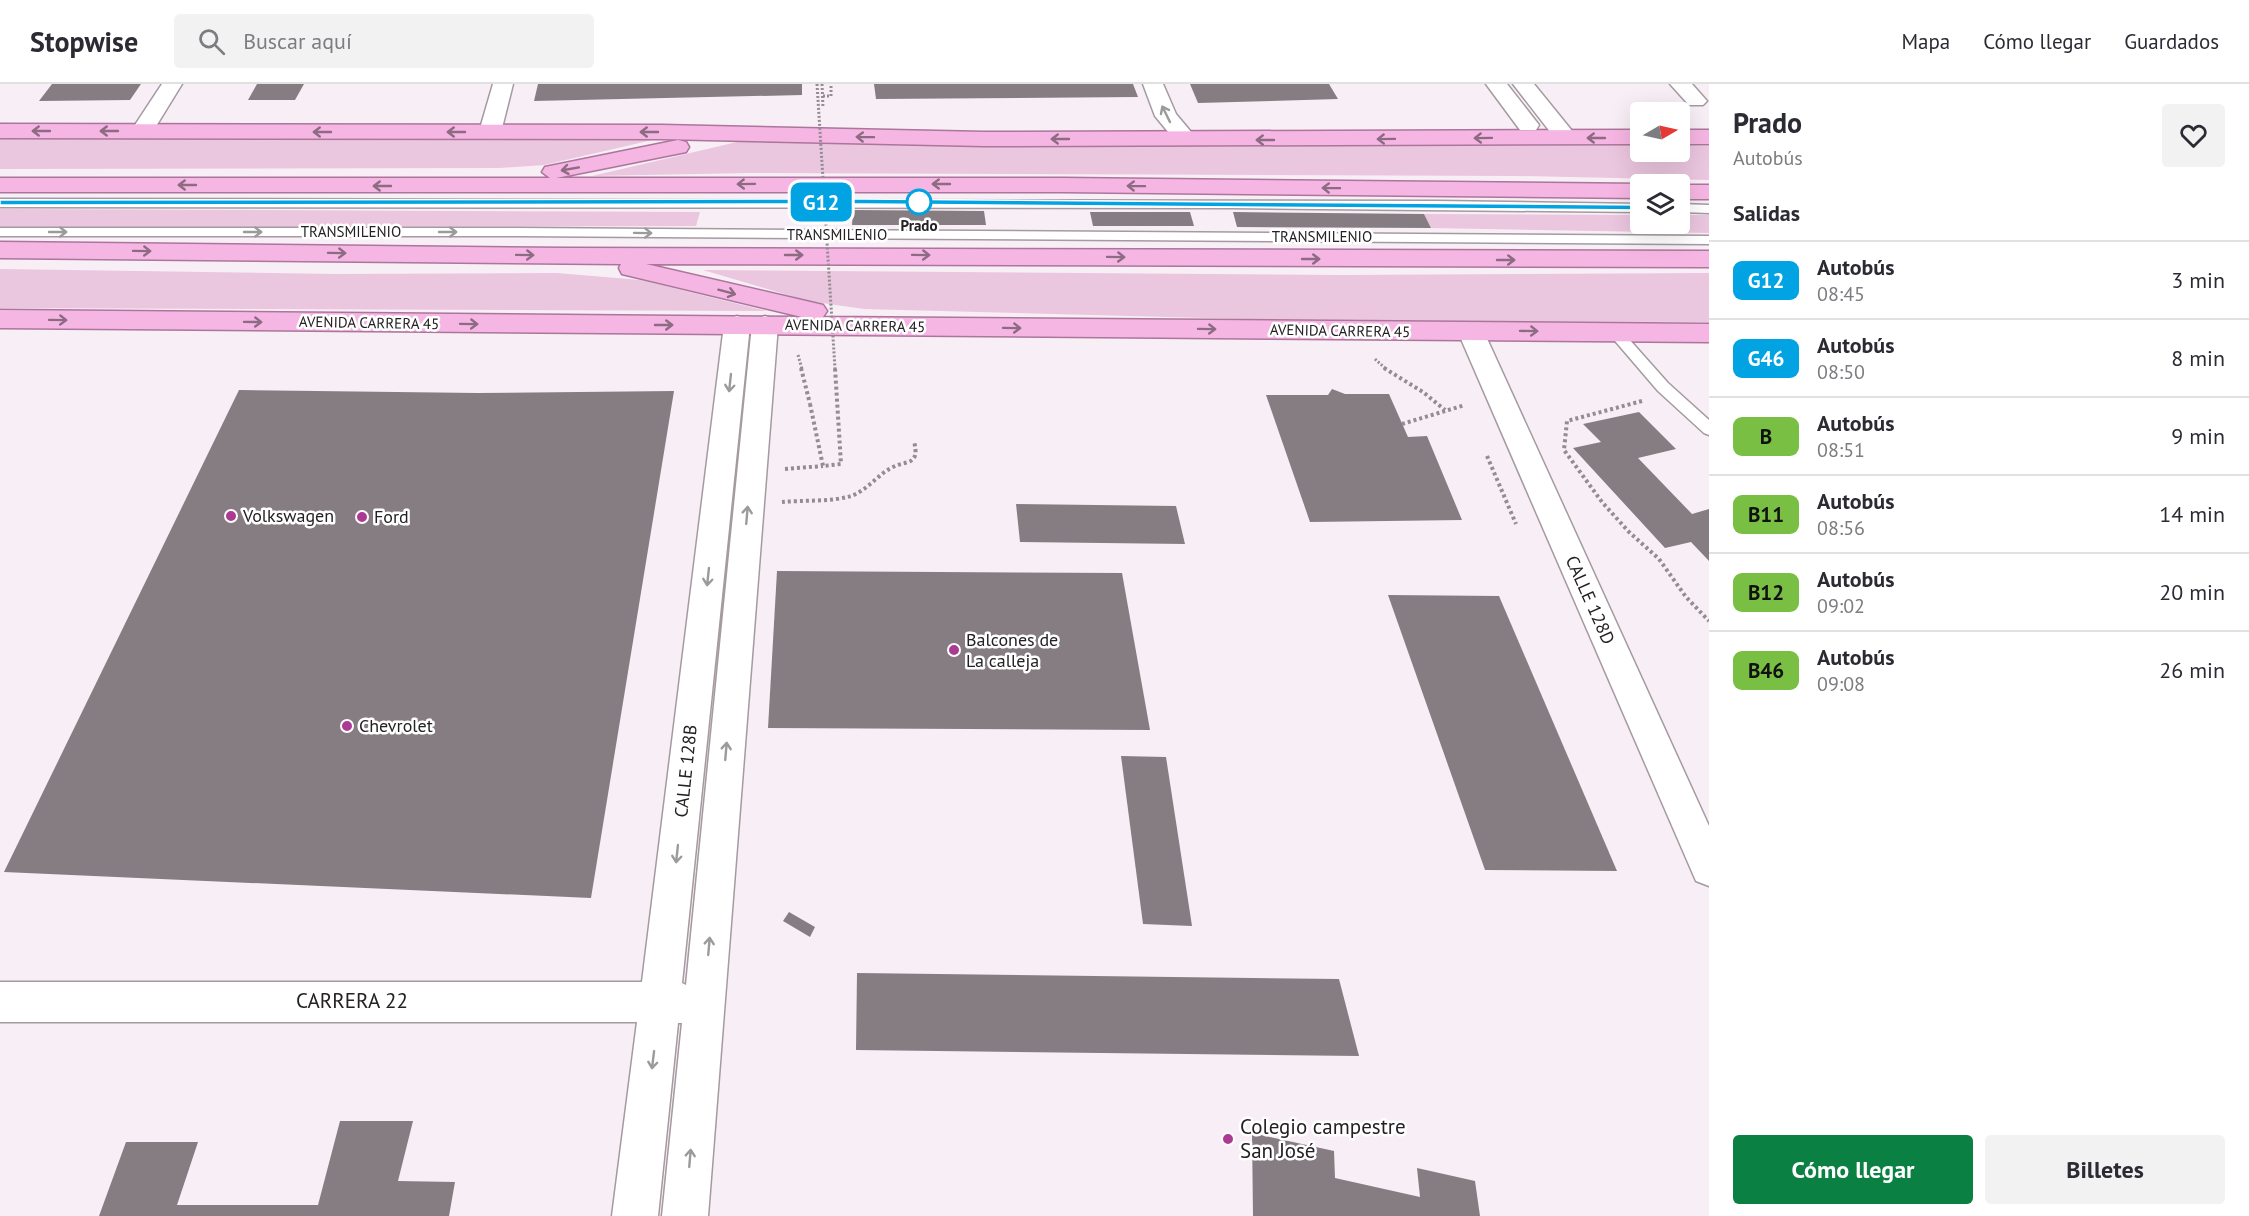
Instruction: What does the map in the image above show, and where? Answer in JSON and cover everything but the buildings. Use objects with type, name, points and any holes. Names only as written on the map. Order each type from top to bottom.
[{"type":"highway","points":[[0,131],[490,132],[1186,139],[1630,138]]},
{"type":"highway","points":[[440,187],[567,170],[751,134]]},
{"type":"highway","points":[[1690,137],[1709,137]]},
{"type":"highway","points":[[0,184],[440,187],[1005,184],[1630,191]]},
{"type":"highway","points":[[1690,192],[1709,192]]},
{"type":"highway","points":[[0,250],[567,256],[862,254],[1271,259],[1709,259]]},
{"type":"highway","points":[[567,256],[666,276],[784,305],[929,327]]},
{"type":"highway","name":"AVENIDA CARRERA 45","points":[[0,320],[1709,333]]},
{"type":"street","points":[[142,131],[172,84]]},
{"type":"street","points":[[490,132],[503,84]]},
{"type":"street","points":[[1153,84],[1166,116],[1186,139]]},
{"type":"street","points":[[1496,84],[1538,138]]},
{"type":"street","points":[[1523,84],[1566,137]]},
{"type":"street","points":[[1680,84],[1696,101]]},
{"type":"street","name":"CALLE 128B","points":[[635,1216],[660,1002],[751,325]]},
{"type":"street","name":"CALLE 128B","points":[[684,1216],[704,1004],[751,325]]},
{"type":"street","name":"CALLE 128D","points":[[1471,332],[1709,868]]},
{"type":"street","name":"CARRERA 22","points":[[0,1002],[660,1002],[704,1004]]},
{"type":"lane","name":"TRANSMILENIO","points":[[0,203],[876,201],[1630,208]]},
{"type":"lane","points":[[1690,208],[1709,209]]},
{"type":"lane","name":"TRANSMILENIO","points":[[0,232],[518,232],[1709,240]]},
{"type":"lane","points":[[1615,332],[1663,387],[1709,429]]},
{"type":"path","points":[[800,468],[841,464],[817,84]]},
{"type":"path","points":[[823,96],[831,96],[831,84]]},
{"type":"path","points":[[797,347],[823,466]]},
{"type":"path","points":[[1373,352],[1379,365],[1423,392],[1445,410]]},
{"type":"path","points":[[1647,399],[1567,422],[1564,450],[1602,502],[1628,531],[1659,559],[1686,597],[1709,621]]},
{"type":"path","points":[[1402,424],[1465,403],[1469,413]]},
{"type":"path","points":[[772,502],[851,496],[863,491],[894,466],[903,467],[912,462],[916,454],[914,441]]},
{"type":"path","points":[[1486,454],[1516,524]]},
{"type":"shaded area","points":[[0,138],[661,138],[544,165],[500,168],[0,169]]},
{"type":"shaded area","points":[[778,139],[914,144],[1091,146],[1630,145],[1630,162],[1690,162],[1690,145],[1709,146],[1709,180],[1690,180],[1690,174],[1630,174],[1630,178],[749,173],[592,176],[737,142]]},
{"type":"shaded area","points":[[0,209],[700,212],[696,226],[0,228]]},
{"type":"shaded area","points":[[1424,214],[1630,215],[1630,232],[1431,228]]},
{"type":"shaded area","points":[[1690,215],[1709,215],[1709,233],[1690,233]]},
{"type":"shaded area","points":[[0,269],[335,274],[557,273],[640,280],[767,311],[0,308]]},
{"type":"shaded area","points":[[703,270],[1341,275],[1709,273],[1709,322],[1321,321],[864,309],[808,301]]},
{"type":"bus line","name":"G12","points":[[0,203],[701,204],[864,201],[1445,204],[1630,208]]},
{"type":"place","name":"Prado","points":[[919,202]]},
{"type":"place","name":"Volkswagen","points":[[231,516]]},
{"type":"place","name":"Ford","points":[[362,517]]},
{"type":"place","name":"Balcones de La calleja","points":[[954,650]]},
{"type":"place","name":"Chevrolet","points":[[347,726]]},
{"type":"place","name":"Colegio campestre San José","points":[[1228,1139]]}]
